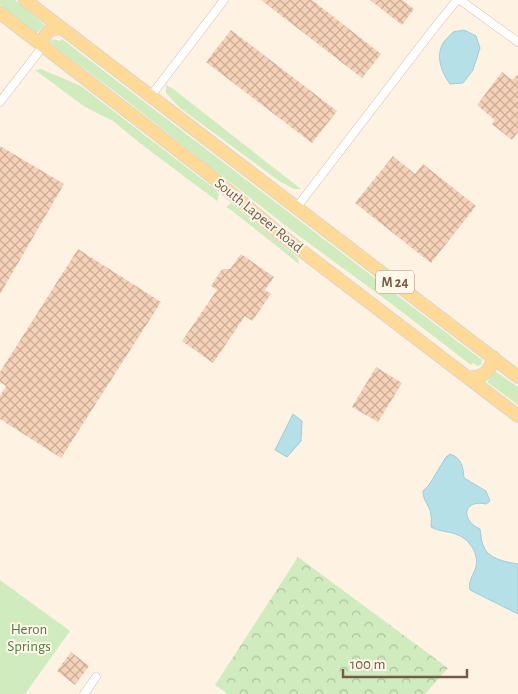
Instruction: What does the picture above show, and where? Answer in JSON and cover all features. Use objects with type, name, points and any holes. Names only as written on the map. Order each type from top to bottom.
[{"type":"main road","name":"South Lapeer Road","points":[[26,0],[150,97],[518,377]]},
{"type":"main road","name":"South Lapeer Road","points":[[0,13],[206,172],[296,247],[518,416]]},
{"type":"main road","points":[[43,46],[47,32],[55,28],[62,28]]},
{"type":"main road","points":[[467,377],[475,378],[484,375],[490,367],[493,357]]},
{"type":"street","points":[[150,97],[224,0]]},
{"type":"street","points":[[297,207],[407,63],[459,0],[518,42]]},
{"type":"street","points":[[0,102],[43,46]]},
{"type":"street","points":[[84,694],[96,677]]},
{"type":"green space","points":[[0,0],[15,0],[45,25],[37,33],[0,5]]},
{"type":"green space","points":[[53,39],[60,41],[62,39],[482,360],[481,365],[477,366],[473,363],[471,365],[295,233],[54,46],[50,42]]},
{"type":"green space","points":[[41,69],[81,86],[216,190],[219,195],[217,201],[113,121],[85,107],[35,70]]},
{"type":"green space","points":[[166,85],[301,189],[294,189],[279,181],[180,108],[166,93]]},
{"type":"green space","points":[[231,203],[298,258],[299,264],[226,207]]},
{"type":"green space","points":[[495,371],[518,387],[518,405],[487,382]]},
{"type":"green space","points":[[298,557],[448,668],[425,694],[228,694],[215,685]]},
{"type":"green space","name":"Heron Springs","points":[[0,580],[70,631],[25,694],[0,694]]},
{"type":"water","points":[[464,30],[476,36],[480,48],[473,70],[463,83],[450,84],[441,65],[440,50],[444,41],[453,32]]},
{"type":"water","points":[[293,414],[302,421],[301,441],[287,457],[275,450]]},
{"type":"water","points":[[450,454],[459,460],[464,478],[486,491],[490,501],[486,504],[478,503],[472,505],[467,512],[470,521],[480,529],[485,550],[493,557],[518,564],[518,614],[470,590],[470,581],[477,562],[473,548],[458,535],[431,527],[430,512],[423,491]]},
{"type":"building","points":[[261,0],[312,0],[381,54],[362,78]]},
{"type":"building","points":[[370,0],[402,0],[414,9],[402,25]]},
{"type":"building","points":[[231,30],[337,111],[312,143],[206,62]]},
{"type":"building","points":[[502,72],[512,80],[518,74],[518,132],[512,140],[492,124],[495,120],[477,105]]},
{"type":"building","points":[[0,146],[64,184],[0,294]]},
{"type":"building","points":[[393,156],[415,174],[423,164],[476,206],[431,263],[355,203]]},
{"type":"building","points":[[78,249],[161,302],[61,458],[0,419],[0,396],[6,386],[0,382],[0,372]]},
{"type":"building","points":[[241,254],[274,277],[265,290],[271,294],[252,321],[245,316],[213,363],[182,341],[217,290],[211,286],[222,269],[230,269]]},
{"type":"building","points":[[376,367],[402,383],[378,422],[352,407]]},
{"type":"building","points":[[71,652],[89,666],[75,685],[57,671]]}]
